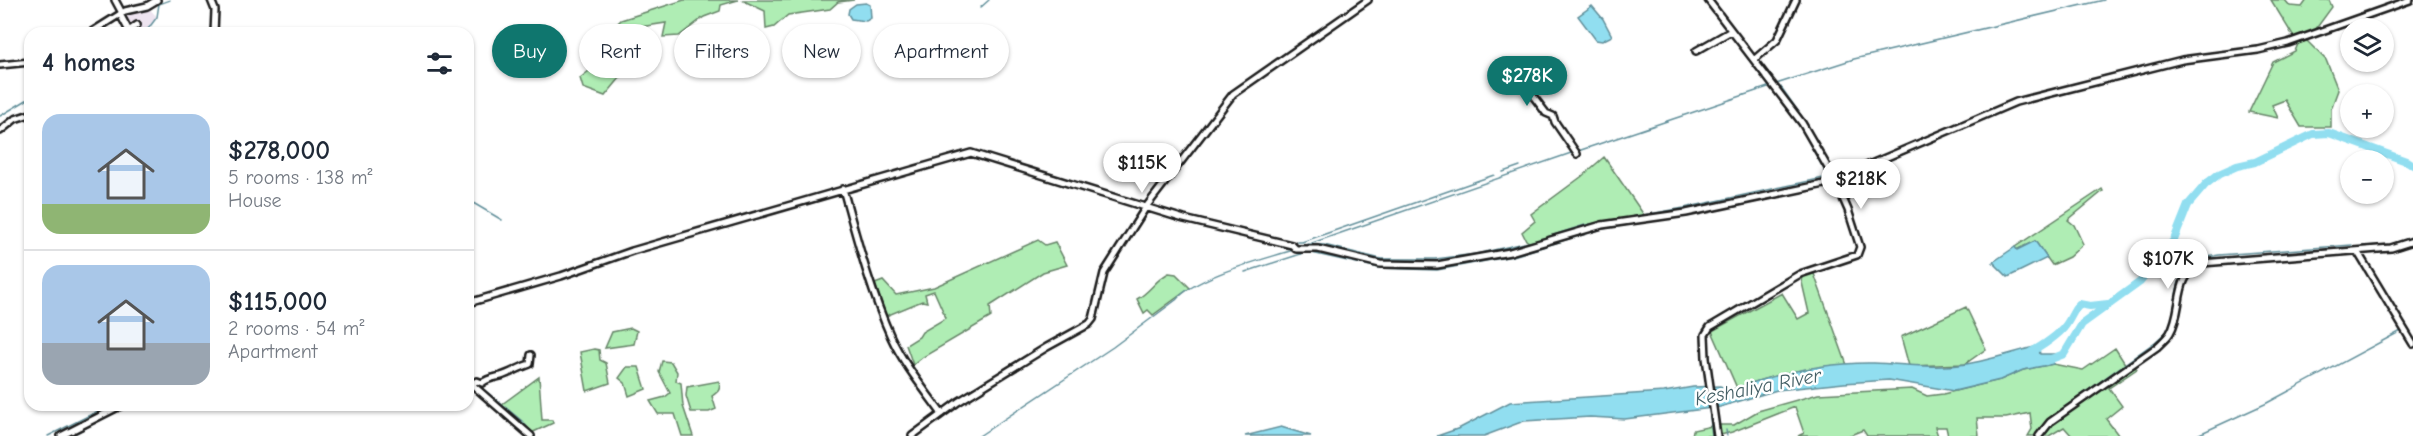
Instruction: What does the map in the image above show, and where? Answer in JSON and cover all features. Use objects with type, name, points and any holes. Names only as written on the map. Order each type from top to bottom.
[{"type":"street","points":[[115,0],[126,27]]},
{"type":"street","points":[[99,27],[121,13],[157,0]]},
{"type":"street","points":[[211,0],[215,10],[214,27]]},
{"type":"street","points":[[912,436],[942,414],[1047,347],[1089,324],[1093,319],[1104,273],[1146,207],[1233,94],[1368,0]]},
{"type":"street","points":[[1708,0],[1802,123],[1835,180],[1860,247],[1857,255],[1800,274],[1710,327],[1706,335],[1706,358],[1717,436]]},
{"type":"street","points":[[1755,59],[1777,40],[1796,0]]},
{"type":"street","points":[[474,301],[843,189],[971,153],[1184,219],[1292,245],[1302,250],[1318,249],[1380,264],[1437,265],[1510,252],[1602,225],[1686,213],[1835,180],[2016,102],[2182,60],[2258,50],[2288,43],[2410,0]]},
{"type":"street","points":[[134,27],[137,24]]},
{"type":"street","points":[[1696,51],[1731,31]]},
{"type":"street","points":[[0,65],[24,63]]},
{"type":"street","points":[[1521,80],[1546,113],[1553,116],[1576,152]]},
{"type":"street","points":[[0,131],[15,119],[24,116]]},
{"type":"street","points":[[843,189],[876,298],[892,339],[942,414]]},
{"type":"street","points":[[2039,436],[2050,422],[2170,335],[2175,321],[2180,289],[2189,271],[2195,266],[2202,263],[2391,248],[2413,241]]},
{"type":"street","points":[[2358,251],[2413,344]]},
{"type":"street","points":[[474,382],[502,376],[517,367],[530,364],[531,355]]},
{"type":"street","points":[[474,386],[531,436]]},
{"type":"street","points":[[62,436],[110,411]]},
{"type":"shaded area","points":[[147,6],[157,17],[150,27],[127,27],[120,14]]},
{"type":"green space","points":[[684,0],[738,0],[721,5],[720,11],[704,17],[695,24],[674,24],[674,36],[663,37],[666,23],[617,24],[621,20]]},
{"type":"green space","points":[[742,0],[854,0],[838,2],[830,9],[788,15],[770,28],[770,24],[766,24],[765,11]]},
{"type":"green space","points":[[2271,0],[2285,0],[2290,6],[2302,7],[2307,0],[2329,0],[2332,7],[2307,41],[2326,60],[2338,90],[2331,109],[2331,127],[2301,127],[2285,100],[2272,105],[2278,118],[2249,112],[2273,62],[2295,51],[2298,44]]},
{"type":"green space","points":[[580,78],[620,78],[605,96],[583,88]]},
{"type":"green space","points":[[1604,157],[1646,218],[1602,225],[1533,245],[1526,240],[1522,232],[1535,221],[1531,214]]},
{"type":"green space","points":[[2102,189],[2103,191],[2068,220],[2074,225],[2083,244],[2069,257],[2052,265],[2035,241],[2016,250],[2015,247]]},
{"type":"green space","points":[[1038,240],[1045,245],[1055,242],[1067,265],[1043,272],[990,306],[991,317],[913,365],[906,345],[919,337],[922,332],[946,318],[934,291],[925,294],[927,302],[922,301],[886,316],[875,284],[883,281],[896,295],[934,287]]},
{"type":"green space","points":[[1813,271],[1847,365],[1791,372],[1737,388],[1712,331],[1782,293],[1798,319],[1809,313],[1800,274]]},
{"type":"green space","points":[[1169,273],[1176,274],[1190,288],[1153,315],[1148,310],[1144,313],[1137,299]]},
{"type":"green space","points":[[1966,307],[1986,349],[1965,364],[1909,366],[1901,337]]},
{"type":"green space","points":[[631,328],[637,331],[634,344],[605,348],[612,332]]},
{"type":"green space","points":[[2115,348],[2127,367],[2132,364],[2137,369],[2109,388],[2122,406],[2106,419],[2119,436],[2072,436],[2064,427],[2049,436],[2028,436],[2032,429],[2030,413],[2006,418],[1977,418],[1979,436],[1948,436],[1946,427],[1935,427],[1938,436],[1867,436],[1863,430],[1848,436],[1798,436],[1804,433],[1795,407],[1732,432],[1717,436],[1692,436],[1693,430],[1716,425],[1734,425],[1758,411],[1818,394],[1912,389],[1927,396],[1943,394],[2000,380],[2023,370],[2053,364],[2083,370]]},
{"type":"green space","points":[[599,350],[600,360],[606,363],[610,383],[587,391],[580,352]]},
{"type":"green space","points":[[662,361],[671,362],[677,372],[676,381],[681,383],[683,406],[693,436],[682,436],[675,414],[658,414],[650,401],[665,397],[670,393],[659,372]]},
{"type":"green space","points":[[627,367],[639,367],[646,389],[629,396],[625,383],[619,378]]},
{"type":"green space","points":[[539,377],[542,420],[552,420],[553,423],[529,434],[498,407]]},
{"type":"green space","points":[[719,381],[720,387],[712,396],[716,409],[709,412],[691,412],[686,396],[687,387]]},
{"type":"water","points":[[856,4],[870,5],[871,18],[866,21],[851,19],[848,14],[849,9]]},
{"type":"water","points":[[1592,6],[1603,19],[1612,36],[1602,41],[1596,40],[1578,16]]},
{"type":"water","points":[[2035,241],[2047,258],[2008,277],[1993,262],[2015,247],[2017,250]]},
{"type":"water","points":[[2038,346],[2040,354],[2054,354],[2053,364],[2023,370],[2000,380],[1954,391],[1889,380],[1844,383],[1777,390],[1720,407],[1625,419],[1590,417],[1524,421],[1484,436],[1437,436],[1460,428],[1510,402],[1664,392],[1693,387],[1720,386],[1731,390],[1766,378],[1837,364],[1955,365]]},
{"type":"water","points":[[1281,427],[1311,436],[1245,436]]},
{"type":"waterway","points":[[150,27],[157,17],[159,4],[170,0]]},
{"type":"waterway","points":[[207,0],[212,11],[211,27]]},
{"type":"waterway","points":[[980,8],[989,0]]},
{"type":"waterway","points":[[1776,84],[1854,59],[2104,0]]},
{"type":"waterway","points":[[1578,151],[1771,86]]},
{"type":"waterway","points":[[1781,87],[1805,121],[1836,175]]},
{"type":"waterway","points":[[0,116],[24,102]]},
{"type":"waterway","points":[[1308,244],[1324,245],[1381,259],[1435,259],[1476,254],[1538,240],[1585,225],[1684,208],[1828,177],[1799,124],[1787,108]]},
{"type":"waterway","points":[[1839,183],[1959,129]]},
{"type":"waterway","name":"Keshaliya River","points":[[2046,361],[2064,354],[2082,324],[2140,282],[2174,240],[2188,205],[2206,184],[2219,174],[2237,166],[2255,162],[2313,134],[2329,133],[2413,165]]},
{"type":"waterway","points":[[1312,243],[1574,152]]},
{"type":"waterway","points":[[1503,172],[1520,166]]},
{"type":"waterway","points":[[1297,242],[1494,175]]},
{"type":"waterway","points":[[1245,272],[1307,252],[1379,268],[1437,270],[1513,256],[1602,229],[1687,216],[1832,186]]},
{"type":"waterway","points":[[474,204],[502,220]]},
{"type":"waterway","points":[[2364,246],[2389,245],[2413,237]]},
{"type":"waterway","points":[[2036,436],[2048,419],[2166,332],[2172,320],[2181,275],[2186,266],[2196,259],[2219,255],[2352,245]]},
{"type":"waterway","points":[[1284,248],[1292,249]]},
{"type":"waterway","points":[[979,436],[1113,347],[1198,283],[1293,250]]},
{"type":"waterway","name":"Keshaliya River","points":[[2031,352],[2063,329],[2079,304],[2090,306],[2108,304]]},
{"type":"waterway","points":[[2195,436],[2265,404],[2403,330]]},
{"type":"waterway","points":[[477,384],[522,421],[535,436]]},
{"type":"waterway","points":[[474,390],[483,398]]},
{"type":"waterway","points":[[1709,408],[1712,436]]},
{"type":"waterway","points":[[48,436],[98,411]]},
{"type":"waterway","points":[[70,436],[118,411]]},
{"type":"waterway","points":[[1726,430],[1727,436]]}]
